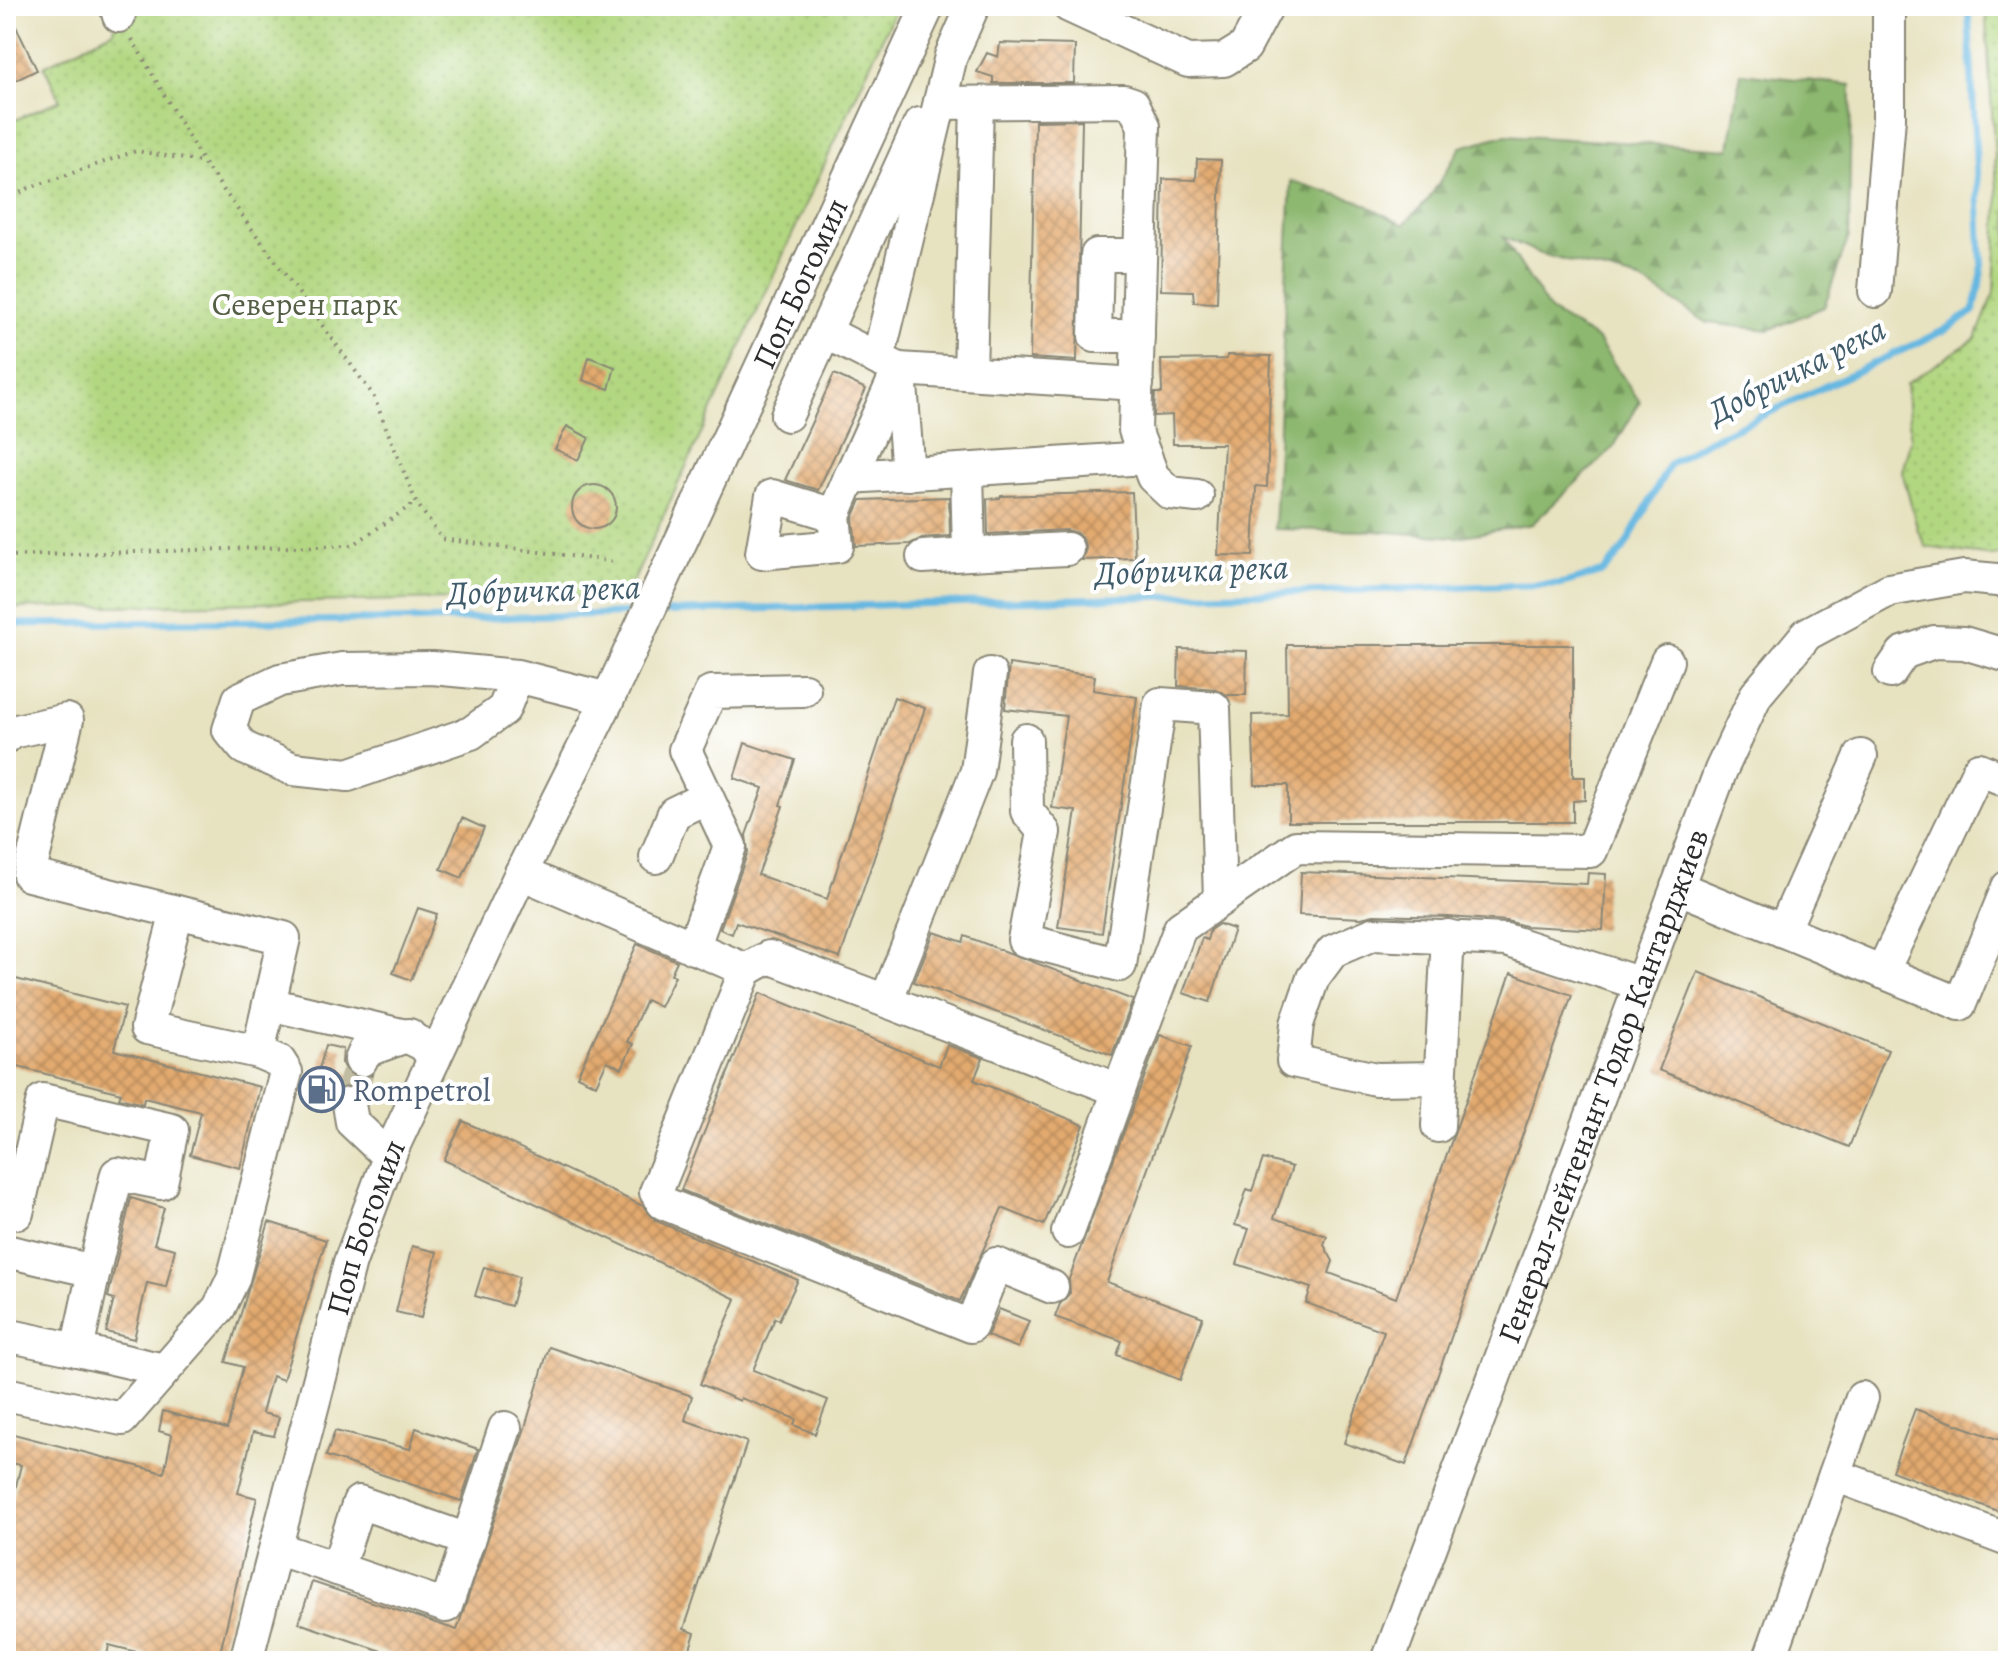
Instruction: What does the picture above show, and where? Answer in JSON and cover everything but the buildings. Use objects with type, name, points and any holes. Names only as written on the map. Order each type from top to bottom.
[{"type":"street","name":"Поп Богомил","points":[[246,1661],[350,1262],[389,1157],[521,873],[608,699],[928,6]]},
{"type":"street","points":[[787,415],[973,6]]},
{"type":"street","points":[[1069,6],[1188,61],[1224,60],[1245,47],[1267,6]]},
{"type":"street","points":[[1875,291],[1889,118],[1889,6]]},
{"type":"street","points":[[834,515],[889,364],[951,56]]},
{"type":"street","points":[[940,103],[1124,101],[1133,104],[1144,126],[1135,430],[1153,477],[1170,493],[1197,496]]},
{"type":"street","points":[[970,373],[977,103]]},
{"type":"street","points":[[1138,336],[1095,336],[1097,255],[1140,255]]},
{"type":"street","points":[[825,332],[889,364],[970,373],[1137,384]]},
{"type":"street","points":[[889,364],[908,474]]},
{"type":"street","points":[[850,477],[1146,458]]},
{"type":"street","points":[[967,470],[969,554]]},
{"type":"street","points":[[923,557],[1067,549]]},
{"type":"street","name":"Генерал-лейтенант Тодор Кантарджиев","points":[[1388,1661],[1721,770],[1756,695],[1807,634],[1889,590],[1964,577],[2008,581]]},
{"type":"street","points":[[1890,672],[1903,653],[1934,642],[1964,643],[2008,656]]},
{"type":"street","points":[[1026,740],[1027,811],[1044,832],[1024,940],[1120,965],[1180,928],[1296,847],[1591,851],[1667,661]]},
{"type":"street","points":[[517,676],[504,709],[471,733],[348,775],[293,769],[244,748],[229,730],[239,699],[280,680],[342,669],[432,668],[517,676],[608,699]]},
{"type":"street","points":[[886,1001],[977,771],[990,674]]},
{"type":"street","points":[[693,948],[730,846],[685,750],[711,692],[804,690]]},
{"type":"street","points":[[1120,965],[1160,704],[1214,708],[1220,900]]},
{"type":"street","points":[[6,737],[7,733],[67,720],[17,872],[284,938],[258,1052]]},
{"type":"street","points":[[1783,931],[1861,756]]},
{"type":"street","points":[[1882,972],[1979,769],[2008,781]]},
{"type":"street","points":[[656,857],[674,813],[707,797]]},
{"type":"street","points":[[521,873],[746,970]]},
{"type":"street","points":[[1677,887],[1960,1004],[2008,887]]},
{"type":"street","points":[[6,1394],[122,1419],[219,1308],[233,1279],[286,1072],[279,1061],[258,1052],[147,1028],[177,912]]},
{"type":"street","points":[[1068,1232],[1180,928]]},
{"type":"street","points":[[1441,1078],[1376,1079],[1293,1061],[1297,1024],[1313,978],[1333,951],[1373,934],[1506,940],[1641,984]]},
{"type":"street","points":[[1438,1126],[1448,936]]},
{"type":"street","points":[[1052,1287],[996,1264],[971,1326],[663,1203],[656,1192],[746,970],[769,957],[1119,1090]]},
{"type":"street","points":[[269,1004],[406,1036],[424,1045],[434,1059]]},
{"type":"street","points":[[361,1060],[365,1051],[451,1023]]},
{"type":"street","points":[[6,1210],[17,1213],[43,1100],[172,1130],[161,1183],[117,1174],[77,1350]]},
{"type":"street","points":[[349,1104],[352,1122],[389,1157]]},
{"type":"street","points":[[6,1251],[94,1271]]},
{"type":"street","points":[[6,1335],[164,1370]]},
{"type":"street","points":[[1769,1661],[1862,1398]]},
{"type":"street","points":[[276,1548],[446,1606],[505,1428]]},
{"type":"street","points":[[1835,1475],[2008,1540]]},
{"type":"street","points":[[337,1569],[359,1502],[468,1540]]},
{"type":"path","points":[[117,11],[203,162],[373,395],[416,502],[442,539],[616,562]]},
{"type":"path","points":[[6,200],[29,188],[136,151],[203,162]]},
{"type":"path","points":[[6,556],[353,545],[416,502]]},
{"type":"green space","name":"Северен парк","points":[[135,6],[897,6],[629,591],[614,596],[6,608],[6,124],[60,100],[44,66],[112,32],[119,16]]},
{"type":"green space","points":[[1985,6],[2008,6],[2008,553],[1993,556],[1926,547],[1918,531],[1902,471],[1911,439],[1906,384],[1976,338],[1994,293],[1998,203]]},
{"type":"green space","points":[[1741,73],[1851,85],[1849,236],[1824,307],[1769,330],[1708,323],[1640,280],[1541,254],[1503,237],[1550,311],[1597,339],[1640,402],[1613,448],[1532,524],[1457,537],[1274,529],[1291,181],[1359,201],[1403,225],[1428,200],[1461,147],[1505,135],[1729,149]]},
{"type":"waterway","name":"Добричка река","points":[[656,612],[1560,584],[1603,572],[1623,550],[1670,464],[1704,443],[1943,331],[1974,311],[1982,274],[1968,6]]},
{"type":"waterway","name":"Добричка река","points":[[6,624],[459,619],[640,613]]},
{"type":"tunnel","points":[[349,1104],[361,1060]]},
{"type":"place","name":"Rompetrol","points":[[321,1090]]}]
